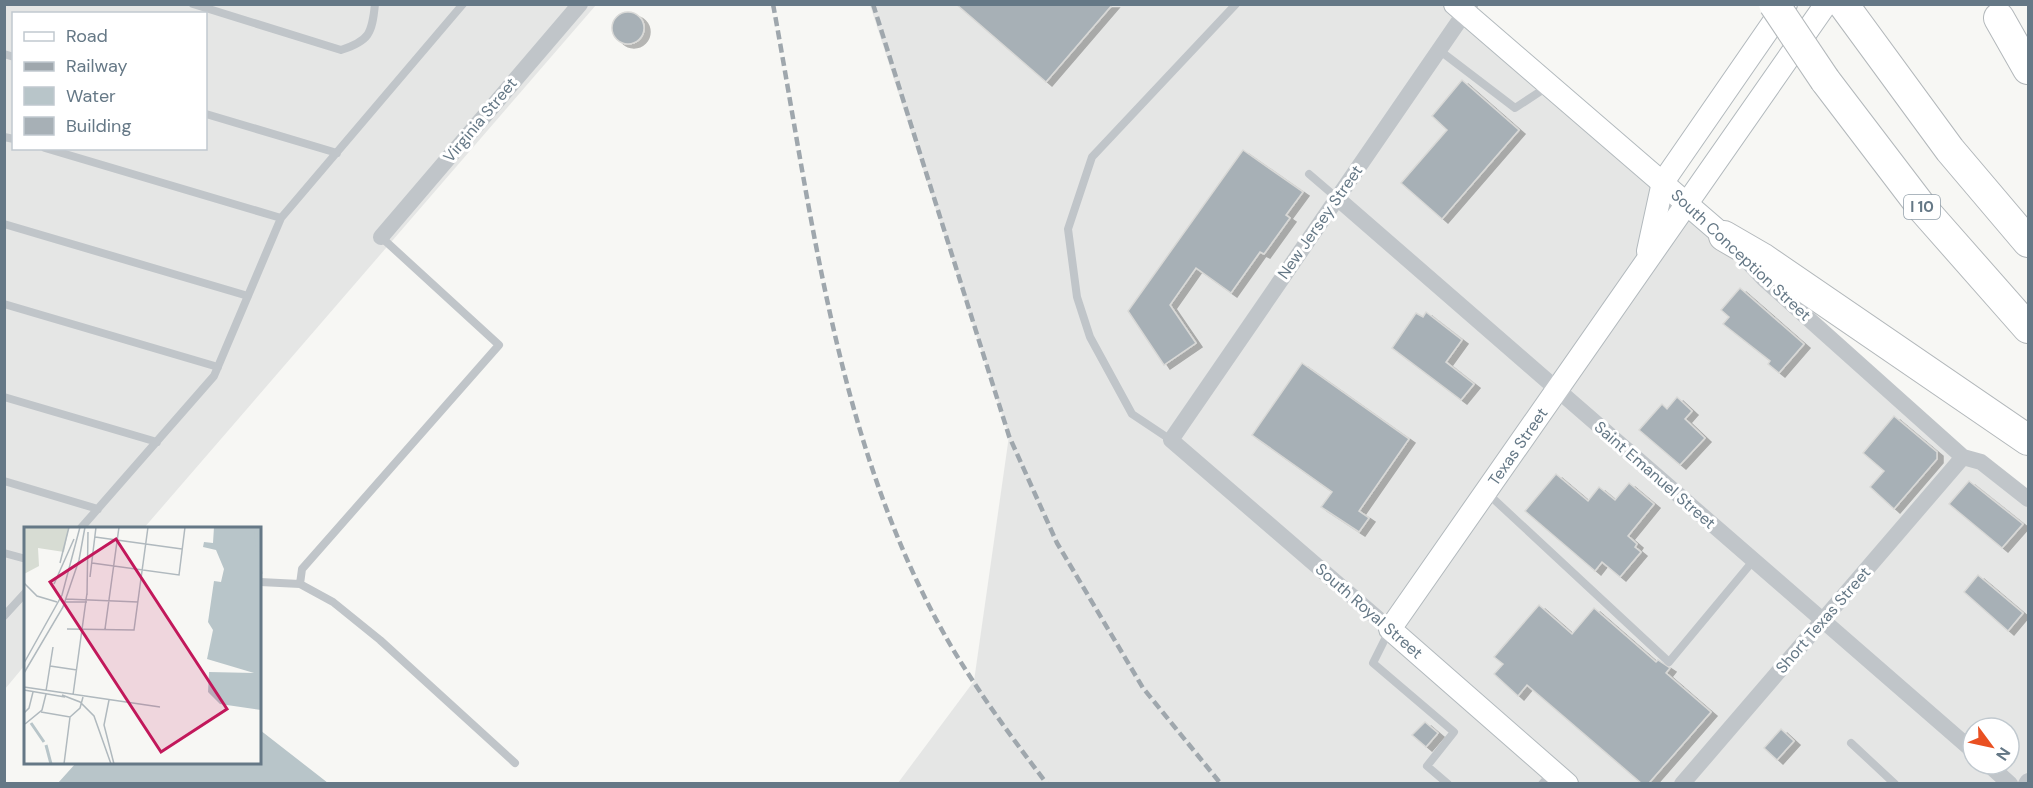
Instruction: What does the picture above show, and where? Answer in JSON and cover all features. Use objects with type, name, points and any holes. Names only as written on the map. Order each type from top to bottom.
[{"type":"highway","name":"I 10","points":[[1773,4],[1826,80],[1924,210],[2028,328]]},
{"type":"highway","points":[[1843,4],[1950,150],[2028,242]]},
{"type":"highway","points":[[1994,11],[2028,69]]},
{"type":"highway","points":[[1724,236],[1762,258],[2028,440]]},
{"type":"street","name":"Virginia Street","points":[[381,237],[580,4]]},
{"type":"street","name":"Texas Street","points":[[1646,264],[1663,182],[1786,4]]},
{"type":"street","name":"Texas Street","points":[[1390,629],[1826,4]]},
{"type":"street","name":"New Jersey Street","points":[[1171,440],[1439,50],[1463,7]]},
{"type":"street","name":"South Conception Street","points":[[1463,7],[1724,236],[1764,279],[1963,457],[1981,462],[2028,499]]},
{"type":"street","points":[[1994,11],[2028,53]]},
{"type":"street","name":"Saint Emanuel Street","points":[[1337,198],[1961,741]]},
{"type":"street","name":"South Royal Street","points":[[1171,440],[1390,629],[1554,779]]},
{"type":"street","name":"Short Texas Street","points":[[1682,783],[1963,457]]},
{"type":"lane","points":[[192,4],[341,50],[363,43],[372,28],[375,4]]},
{"type":"lane","points":[[82,527],[214,376],[281,218],[463,4]]},
{"type":"lane","points":[[1171,440],[1132,414],[1090,337],[1077,297],[1068,229],[1092,157],[1236,4]]},
{"type":"lane","points":[[1439,50],[1515,108],[1550,85]]},
{"type":"lane","points":[[207,114],[337,153]]},
{"type":"lane","points":[[52,150],[281,218]]},
{"type":"lane","points":[[1309,174],[1337,198]]},
{"type":"lane","points":[[4,224],[248,296]]},
{"type":"lane","points":[[300,584],[302,569],[499,345],[381,237]]},
{"type":"lane","points":[[4,304],[218,367]]},
{"type":"lane","points":[[4,397],[157,442]]},
{"type":"lane","points":[[4,481],[98,509]]},
{"type":"lane","points":[[1486,492],[1669,662],[1753,561]]},
{"type":"lane","points":[[4,553],[24,558]]},
{"type":"lane","points":[[261,582],[300,584],[333,602],[380,640],[515,763]]},
{"type":"lane","points":[[4,616],[24,594]]},
{"type":"lane","points":[[1390,629],[1373,663],[1454,732],[1427,766],[1448,783]]},
{"type":"lane","points":[[1851,743],[1895,783]]},
{"type":"shaded area","points":[[5,5],[596,5],[145,527],[24,527],[24,666],[5,689]]},
{"type":"shaded area","points":[[870,5],[1455,5],[1963,457],[2028,499],[2028,783],[898,783],[974,681],[1009,436]]},
{"type":"water","points":[[261,731],[328,783],[58,783],[75,764],[261,764]]},
{"type":"building","points":[[956,4],[1113,4],[1046,82]]},
{"type":"building","points":[[628,12],[640,16],[644,28],[640,40],[628,44],[616,40],[612,28],[616,16]]},
{"type":"building","points":[[1462,80],[1519,130],[1442,219],[1401,183],[1447,130],[1432,116]]},
{"type":"building","points":[[1243,150],[1303,192],[1286,215],[1290,218],[1264,254],[1260,252],[1231,293],[1196,268],[1170,305],[1196,343],[1164,365],[1128,311]]},
{"type":"building","points":[[1740,288],[1804,344],[1779,373],[1768,364],[1770,361],[1723,324],[1729,317],[1721,310]]},
{"type":"building","points":[[1426,312],[1462,340],[1446,362],[1474,384],[1461,400],[1392,348],[1416,313],[1423,317]]},
{"type":"building","points":[[1302,363],[1409,439],[1359,511],[1369,518],[1359,532],[1321,507],[1332,492],[1252,435]]},
{"type":"building","points":[[1677,397],[1692,411],[1685,419],[1705,438],[1680,465],[1639,430],[1662,404],[1667,409]]},
{"type":"building","points":[[1894,416],[1937,452],[1937,459],[1894,509],[1870,487],[1884,471],[1863,453]]},
{"type":"building","points":[[1556,474],[1588,501],[1599,487],[1615,500],[1629,483],[1654,504],[1628,536],[1637,544],[1635,547],[1641,552],[1620,577],[1602,562],[1595,571],[1525,511]]},
{"type":"building","points":[[1969,481],[2023,524],[2002,548],[1949,504]]},
{"type":"building","points":[[1978,575],[2023,613],[2008,631],[1964,592]]},
{"type":"building","points":[[1539,605],[1572,634],[1594,608],[1656,662],[1658,660],[1670,668],[1666,673],[1711,712],[1649,783],[1641,783],[1527,685],[1518,696],[1494,674],[1503,664],[1494,657]]},
{"type":"building","points":[[1425,722],[1438,733],[1426,747],[1412,735]]},
{"type":"building","points":[[1781,729],[1794,741],[1777,760],[1764,748]]},
{"type":"railway","points":[[773,4],[817,251],[835,334],[856,415],[881,494],[913,572],[951,646],[985,699],[1047,784]]},
{"type":"railway","points":[[873,4],[1009,436],[1057,543],[1143,688],[1221,784]]}]
